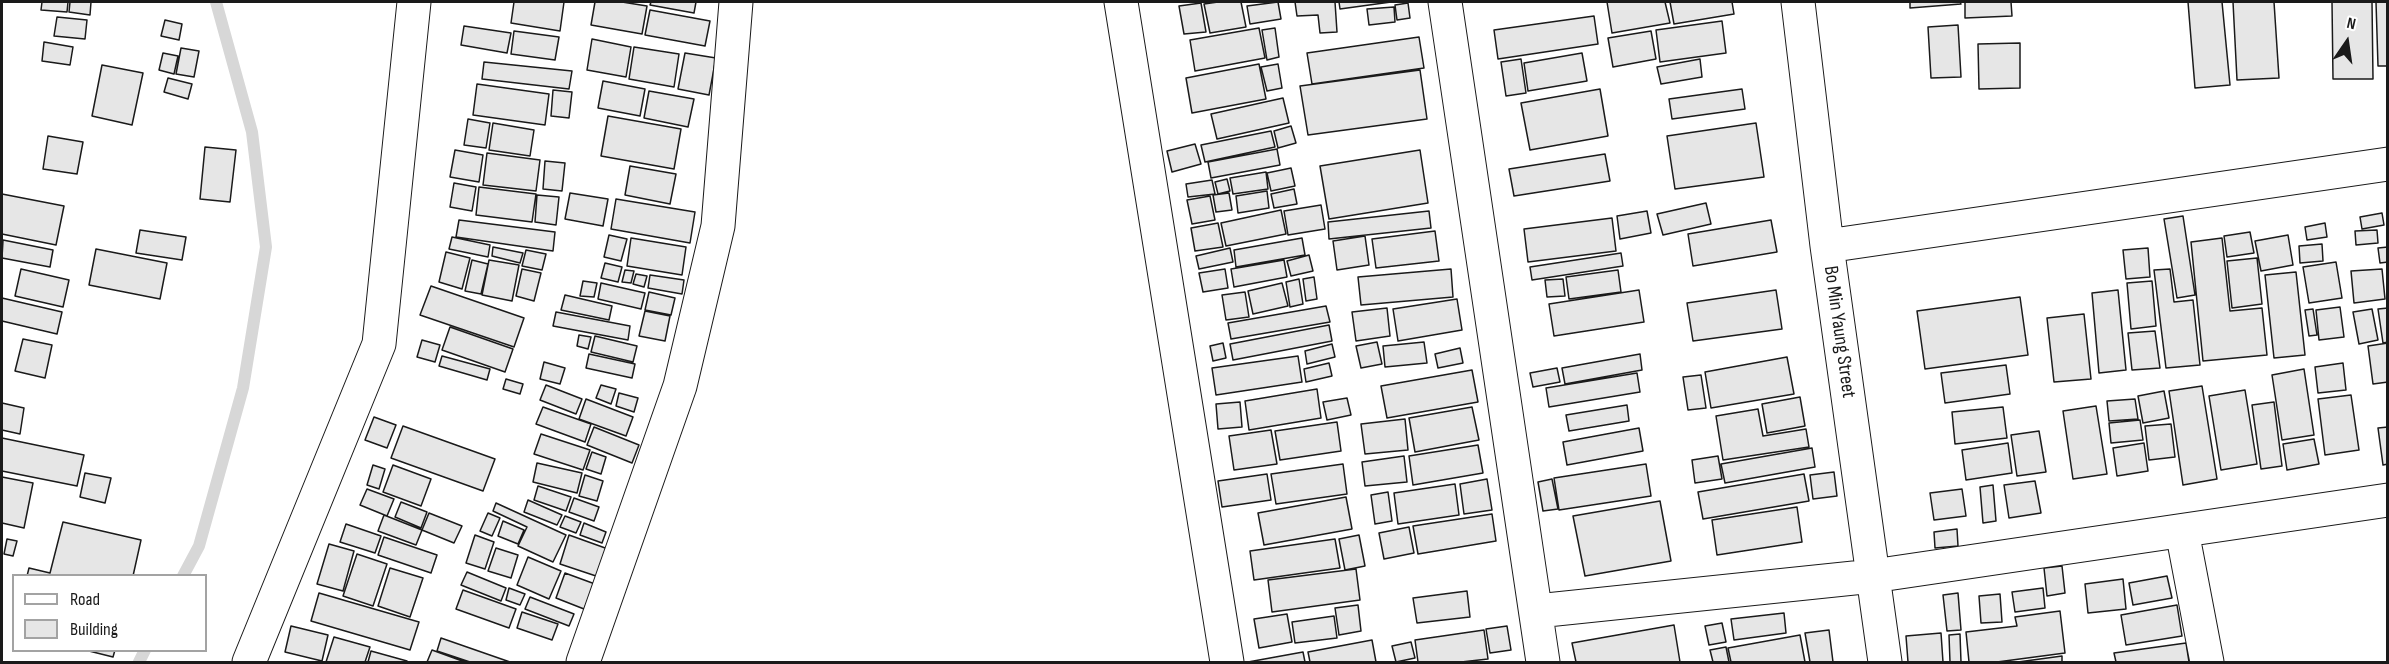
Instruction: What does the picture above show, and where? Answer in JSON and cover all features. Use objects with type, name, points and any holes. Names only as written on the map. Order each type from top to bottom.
[{"type":"street","points":[[249,663],[379,344],[414,2]]},
{"type":"street","points":[[583,663],[680,387],[718,226],[736,2]]},
{"type":"street","points":[[1121,2],[1227,663]]},
{"type":"street","points":[[1445,2],[1537,610],[1543,663]]},
{"type":"street","name":"Bo Min Yaung Street","points":[[1798,2],[1827,246],[1885,663]]},
{"type":"street","points":[[1827,246],[2388,164]]},
{"type":"street","points":[[1537,610],[1873,576],[2388,500]]},
{"type":"street","points":[[2182,531],[2207,663]]},
{"type":"building","points":[[42,2],[68,2],[67,12],[41,10]]},
{"type":"building","points":[[70,2],[91,2],[90,15],[69,12]]},
{"type":"building","points":[[514,2],[564,2],[560,31],[511,23]]},
{"type":"building","points":[[595,2],[622,2],[647,6],[642,34],[591,25]]},
{"type":"building","points":[[651,2],[696,2],[694,13],[650,5]]},
{"type":"building","points":[[1241,2],[1246,27],[1210,33],[1204,4]]},
{"type":"building","points":[[1278,2],[1281,19],[1250,24],[1247,6]]},
{"type":"building","points":[[1295,2],[1335,2],[1337,32],[1320,33],[1318,15],[1297,16]]},
{"type":"building","points":[[1339,2],[1391,2],[1340,9]]},
{"type":"building","points":[[1607,2],[1665,2],[1670,23],[1612,33]]},
{"type":"building","points":[[1670,2],[1732,2],[1734,14],[1674,24]]},
{"type":"building","points":[[1910,2],[1960,2],[1961,4],[1910,8]]},
{"type":"building","points":[[1965,2],[2011,2],[2012,16],[1965,18]]},
{"type":"building","points":[[2188,2],[2222,2],[2230,85],[2195,88]]},
{"type":"building","points":[[2233,2],[2274,2],[2279,78],[2237,80]]},
{"type":"building","points":[[2332,2],[2372,2],[2373,79],[2333,79]]},
{"type":"building","points":[[2376,2],[2388,2],[2388,66],[2378,66]]},
{"type":"building","points":[[1201,3],[1206,32],[1184,34],[1179,6]]},
{"type":"building","points":[[1408,3],[1410,18],[1397,20],[1395,5]]},
{"type":"building","points":[[1394,7],[1395,22],[1369,25],[1367,9]]},
{"type":"building","points":[[650,10],[710,21],[705,46],[645,35]]},
{"type":"building","points":[[1594,16],[1598,44],[1498,59],[1494,30]]},
{"type":"building","points":[[57,17],[87,20],[85,39],[54,36]]},
{"type":"building","points":[[165,20],[182,24],[179,40],[161,36]]},
{"type":"building","points":[[1722,21],[1726,53],[1660,62],[1656,30]]},
{"type":"building","points":[[1958,25],[1961,77],[1931,78],[1928,27]]},
{"type":"building","points":[[464,26],[511,33],[507,53],[461,45]]},
{"type":"building","points":[[1259,28],[1265,58],[1195,71],[1190,40]]},
{"type":"building","points":[[1275,28],[1279,57],[1267,60],[1262,30]]},
{"type":"building","points":[[514,31],[559,37],[555,60],[511,54]]},
{"type":"building","points":[[1651,31],[1656,59],[1613,67],[1608,38]]},
{"type":"building","points":[[1419,37],[1424,68],[1312,84],[1307,53]]},
{"type":"building","points":[[592,39],[631,47],[626,77],[587,70]]},
{"type":"building","points":[[44,42],[73,47],[70,65],[42,61]]},
{"type":"building","points":[[2020,43],[2020,88],[1979,89],[1978,44]]},
{"type":"building","points":[[634,47],[679,54],[674,87],[629,79]]},
{"type":"building","points":[[181,48],[199,51],[194,77],[176,74]]},
{"type":"building","points":[[163,53],[178,56],[174,74],[159,70]]},
{"type":"building","points":[[685,53],[716,58],[709,95],[678,89]]},
{"type":"building","points":[[1582,53],[1587,81],[1528,91],[1524,63]]},
{"type":"building","points":[[1521,59],[1526,93],[1506,96],[1501,62]]},
{"type":"building","points":[[1700,59],[1702,77],[1661,84],[1657,67]]},
{"type":"building","points":[[484,62],[572,71],[569,89],[482,79]]},
{"type":"building","points":[[1259,64],[1266,99],[1192,113],[1186,78]]},
{"type":"building","points":[[1278,64],[1282,88],[1267,91],[1261,67]]},
{"type":"building","points":[[102,65],[143,73],[132,125],[92,116]]},
{"type":"building","points":[[1420,70],[1427,119],[1308,135],[1300,86]]},
{"type":"building","points":[[168,78],[192,84],[188,99],[164,92]]},
{"type":"building","points":[[603,81],[645,89],[640,116],[598,108]]},
{"type":"building","points":[[477,84],[549,94],[545,125],[473,115]]},
{"type":"building","points":[[1600,89],[1608,136],[1530,150],[1521,103]]},
{"type":"building","points":[[1742,89],[1745,109],[1672,119],[1669,99]]},
{"type":"building","points":[[553,90],[572,92],[569,118],[551,116]]},
{"type":"building","points":[[649,91],[694,99],[688,127],[644,118]]},
{"type":"building","points":[[1283,98],[1289,123],[1217,139],[1211,114]]},
{"type":"building","points":[[608,116],[681,129],[674,169],[601,156]]},
{"type":"building","points":[[468,119],[490,123],[486,148],[464,145]]},
{"type":"building","points":[[493,123],[534,130],[530,156],[489,150]]},
{"type":"building","points":[[1756,123],[1764,177],[1675,189],[1667,136]]},
{"type":"building","points":[[1291,126],[1296,143],[1278,148],[1274,131]]},
{"type":"building","points":[[1271,131],[1275,147],[1205,162],[1201,145]]},
{"type":"building","points":[[48,136],[83,142],[77,174],[43,169]]},
{"type":"building","points":[[1195,144],[1201,164],[1172,172],[1167,151]]},
{"type":"building","points":[[205,147],[236,150],[230,202],[200,199]]},
{"type":"building","points":[[1277,149],[1280,165],[1211,178],[1208,162]]},
{"type":"building","points":[[455,150],[483,155],[479,182],[450,177]]},
{"type":"building","points":[[1420,150],[1428,203],[1329,219],[1320,166]]},
{"type":"building","points":[[487,153],[540,160],[536,191],[483,185]]},
{"type":"building","points":[[1605,154],[1610,181],[1514,196],[1509,169]]},
{"type":"building","points":[[545,161],[565,163],[562,191],[543,189]]},
{"type":"building","points":[[630,166],[676,174],[670,204],[625,195]]},
{"type":"building","points":[[1291,168],[1295,186],[1271,191],[1267,173]]},
{"type":"building","points":[[1266,172],[1268,189],[1233,194],[1230,178]]},
{"type":"building","points":[[1227,179],[1230,191],[1218,194],[1215,182]]},
{"type":"building","points":[[1212,180],[1215,194],[1188,197],[1186,184]]},
{"type":"building","points":[[454,183],[476,187],[472,211],[450,207]]},
{"type":"building","points":[[479,187],[536,194],[532,222],[476,215]]},
{"type":"building","points":[[1294,189],[1297,204],[1274,208],[1271,194]]},
{"type":"building","points":[[1267,191],[1269,208],[1238,213],[1236,196]]},
{"type":"building","points":[[570,193],[608,199],[603,226],[565,219]]},
{"type":"building","points":[[1229,193],[1232,210],[1216,212],[1213,195]]},
{"type":"building","points":[[2,194],[64,206],[56,245],[2,234]]},
{"type":"building","points":[[537,195],[559,197],[556,225],[535,222]]},
{"type":"building","points":[[1210,196],[1215,220],[1192,224],[1187,200]]},
{"type":"building","points":[[616,199],[695,212],[690,243],[611,229]]},
{"type":"building","points":[[1706,203],[1711,224],[1663,235],[1657,214]]},
{"type":"building","points":[[1321,205],[1325,229],[1288,235],[1284,211]]},
{"type":"building","points":[[1281,210],[1286,234],[1226,246],[1221,223]]},
{"type":"building","points":[[1429,211],[1431,228],[1329,239],[1328,222]]},
{"type":"building","points":[[1647,211],[1651,233],[1620,239],[1617,216]]},
{"type":"building","points":[[2382,213],[2384,225],[2362,229],[2360,217]]},
{"type":"building","points":[[2183,216],[2195,295],[2177,298],[2164,219]]},
{"type":"building","points":[[1612,218],[1616,251],[1528,262],[1524,229]]},
{"type":"building","points":[[459,220],[555,232],[553,251],[456,237]]},
{"type":"building","points":[[1771,220],[1777,252],[1693,266],[1688,234]]},
{"type":"building","points":[[1218,223],[1223,247],[1195,251],[1191,228]]},
{"type":"building","points":[[2325,223],[2327,237],[2307,240],[2305,227]]},
{"type":"building","points":[[140,230],[186,237],[182,260],[136,253]]},
{"type":"building","points":[[2377,230],[2378,243],[2356,245],[2355,231]]},
{"type":"building","points":[[1435,231],[1439,261],[1376,268],[1372,239]]},
{"type":"building","points":[[2250,232],[2254,253],[2227,257],[2224,236]]},
{"type":"building","points":[[609,235],[627,239],[621,261],[604,257]]},
{"type":"building","points":[[2288,235],[2293,265],[2261,271],[2255,241]]},
{"type":"building","points":[[1365,236],[1369,265],[1337,270],[1333,241]]},
{"type":"building","points":[[452,237],[490,245],[488,257],[449,249]]},
{"type":"building","points":[[631,238],[686,247],[682,275],[627,266]]},
{"type":"building","points":[[1302,238],[1305,255],[1236,267],[1234,250]]},
{"type":"building","points":[[2222,238],[2230,311],[2262,308],[2267,355],[2203,361],[2191,242]]},
{"type":"building","points":[[3,240],[53,250],[50,267],[2,258]]},
{"type":"building","points":[[2322,244],[2323,261],[2300,263],[2299,246]]},
{"type":"building","points":[[493,247],[523,253],[520,263],[492,256]]},
{"type":"building","points":[[2388,247],[2388,262],[2380,263],[2378,248]]},
{"type":"building","points":[[1230,248],[1233,262],[1199,269],[1196,256]]},
{"type":"building","points":[[2148,248],[2150,277],[2126,279],[2123,250]]},
{"type":"building","points":[[96,249],[167,263],[160,299],[89,285]]},
{"type":"building","points":[[526,250],[546,254],[542,270],[522,266]]},
{"type":"building","points":[[446,252],[470,258],[462,289],[439,282]]},
{"type":"building","points":[[1621,253],[1623,266],[1532,280],[1530,267]]},
{"type":"building","points":[[1309,255],[1313,271],[1291,276],[1287,261]]},
{"type":"building","points":[[2257,258],[2262,304],[2232,308],[2227,261]]},
{"type":"building","points":[[472,260],[488,264],[481,294],[465,291]]},
{"type":"building","points":[[489,260],[519,265],[512,301],[482,295]]},
{"type":"building","points":[[1284,260],[1287,277],[1234,287],[1231,269]]},
{"type":"building","points":[[2336,262],[2342,298],[2309,303],[2303,267]]},
{"type":"building","points":[[605,263],[622,267],[618,282],[601,278]]},
{"type":"building","points":[[21,269],[69,280],[63,307],[15,296]]},
{"type":"building","points":[[522,269],[541,273],[534,301],[516,296]]},
{"type":"building","points":[[1225,269],[1228,288],[1203,292],[1199,273]]},
{"type":"building","points":[[1451,269],[1453,297],[1361,305],[1358,277]]},
{"type":"building","points":[[2170,269],[2174,302],[2193,300],[2200,365],[2166,368],[2154,270]]},
{"type":"building","points":[[2382,269],[2385,299],[2354,303],[2351,271]]},
{"type":"building","points":[[625,270],[634,271],[631,283],[622,282]]},
{"type":"building","points":[[1618,270],[1621,292],[1569,299],[1566,277]]},
{"type":"building","points":[[2296,272],[2305,355],[2274,358],[2265,275]]},
{"type":"building","points":[[636,274],[647,276],[644,287],[633,284]]},
{"type":"building","points":[[650,275],[684,280],[682,294],[648,288]]},
{"type":"building","points":[[1314,277],[1317,299],[1306,301],[1303,279]]},
{"type":"building","points":[[1299,279],[1303,304],[1290,307],[1286,282]]},
{"type":"building","points":[[1563,279],[1565,296],[1547,297],[1545,280]]},
{"type":"building","points":[[583,281],[597,283],[594,297],[580,296]]},
{"type":"building","points":[[2152,281],[2156,326],[2131,329],[2127,283]]},
{"type":"building","points":[[601,283],[645,293],[641,309],[598,299]]},
{"type":"building","points":[[1282,283],[1288,306],[1253,314],[1248,291]]},
{"type":"building","points":[[431,286],[524,318],[514,347],[420,315]]},
{"type":"building","points":[[1639,290],[1644,322],[1554,336],[1549,304]]},
{"type":"building","points":[[1776,290],[1782,329],[1693,341],[1687,303]]},
{"type":"building","points":[[2118,290],[2126,370],[2099,373],[2092,293]]},
{"type":"building","points":[[649,292],[675,298],[671,315],[645,310]]},
{"type":"building","points":[[1245,292],[1249,317],[1226,320],[1222,295]]},
{"type":"building","points":[[565,295],[612,306],[609,320],[561,310]]},
{"type":"building","points":[[2020,297],[2028,355],[1925,369],[1917,311]]},
{"type":"building","points":[[2,298],[62,312],[57,334],[2,321]]},
{"type":"building","points":[[1457,299],[1462,330],[1398,341],[1393,309]]},
{"type":"building","points":[[1326,306],[1330,322],[1231,339],[1228,323]]},
{"type":"building","points":[[2340,307],[2344,337],[2319,340],[2316,310]]},
{"type":"building","points":[[1387,308],[1390,336],[1356,341],[1352,312]]},
{"type":"building","points":[[2388,308],[2388,342],[2383,343],[2378,309]]},
{"type":"building","points":[[2313,309],[2317,335],[2309,336],[2305,310]]},
{"type":"building","points":[[2372,309],[2378,340],[2359,344],[2353,312]]},
{"type":"building","points":[[645,311],[670,316],[665,341],[639,336]]},
{"type":"building","points":[[556,312],[630,326],[628,340],[553,326]]},
{"type":"building","points":[[2084,314],[2091,379],[2054,382],[2047,318]]},
{"type":"building","points":[[1329,325],[1332,341],[1233,360],[1230,344]]},
{"type":"building","points":[[450,327],[513,349],[505,372],[442,350]]},
{"type":"building","points":[[2155,331],[2160,368],[2132,370],[2128,333]]},
{"type":"building","points":[[579,335],[591,337],[588,349],[577,346]]},
{"type":"building","points":[[595,336],[637,346],[633,362],[591,352]]},
{"type":"building","points":[[23,339],[52,345],[45,378],[15,371]]},
{"type":"building","points":[[422,340],[440,345],[435,362],[417,357]]},
{"type":"building","points":[[1377,342],[1382,364],[1361,368],[1356,346]]},
{"type":"building","points":[[1424,342],[1427,363],[1385,367],[1383,346]]},
{"type":"building","points":[[1223,343],[1226,358],[1213,361],[1210,346]]},
{"type":"building","points":[[2388,343],[2388,382],[2373,384],[2368,346]]},
{"type":"building","points":[[1332,344],[1335,357],[1307,364],[1305,351]]},
{"type":"building","points":[[1460,348],[1463,363],[1438,368],[1435,354]]},
{"type":"building","points":[[589,354],[635,364],[632,378],[586,368]]},
{"type":"building","points":[[1640,354],[1642,370],[1565,384],[1562,368]]},
{"type":"building","points":[[442,356],[490,369],[487,380],[439,366]]},
{"type":"building","points":[[1298,356],[1302,382],[1216,395],[1212,368]]},
{"type":"building","points":[[1787,357],[1794,394],[1711,408],[1705,372]]},
{"type":"building","points":[[544,362],[565,368],[560,384],[540,379]]},
{"type":"building","points":[[1329,363],[1332,376],[1306,382],[1304,369]]},
{"type":"building","points":[[2343,363],[2346,390],[2318,393],[2315,367]]},
{"type":"building","points":[[2006,365],[2010,394],[1945,403],[1941,373]]},
{"type":"building","points":[[1557,368],[1560,382],[1533,387],[1530,373]]},
{"type":"building","points":[[2304,369],[2314,435],[2282,440],[2272,375]]},
{"type":"building","points":[[1472,370],[1478,402],[1387,418],[1381,386]]},
{"type":"building","points":[[1637,373],[1640,392],[1549,407],[1546,388]]},
{"type":"building","points":[[1701,375],[1706,408],[1688,410],[1683,377]]},
{"type":"building","points":[[506,379],[523,384],[520,394],[503,389]]},
{"type":"building","points":[[546,385],[582,399],[576,414],[540,400]]},
{"type":"building","points":[[601,385],[616,389],[611,404],[596,398]]},
{"type":"building","points":[[2202,386],[2217,479],[2183,485],[2169,391]]},
{"type":"building","points":[[1317,389],[1321,418],[1249,430],[1245,401]]},
{"type":"building","points":[[2245,390],[2257,464],[2221,470],[2209,396]]},
{"type":"building","points":[[2164,391],[2169,418],[2143,423],[2138,396]]},
{"type":"building","points":[[619,393],[638,398],[634,412],[616,406]]},
{"type":"building","points":[[2351,395],[2359,450],[2325,455],[2318,399]]},
{"type":"building","points":[[1800,397],[1805,426],[1767,433],[1762,404]]},
{"type":"building","points":[[1347,398],[1351,415],[1327,420],[1323,402]]},
{"type":"building","points":[[586,399],[633,417],[626,436],[579,419]]},
{"type":"building","points":[[2135,399],[2138,419],[2109,421],[2107,401]]},
{"type":"building","points":[[1240,402],[1242,427],[1218,429],[1216,404]]},
{"type":"building","points":[[2274,402],[2282,466],[2261,469],[2252,405]]},
{"type":"building","points":[[2,403],[24,408],[20,434],[2,430]]},
{"type":"building","points":[[1627,405],[1629,421],[1569,431],[1566,415]]},
{"type":"building","points":[[2096,406],[2107,474],[2073,479],[2063,411]]},
{"type":"building","points":[[543,407],[591,424],[585,442],[536,424]]},
{"type":"building","points":[[1472,407],[1479,440],[1415,452],[1409,418]]},
{"type":"building","points":[[2003,407],[2007,438],[1955,444],[1952,412]]},
{"type":"building","points":[[1758,409],[1763,436],[1806,429],[1809,447],[1723,460],[1716,416]]},
{"type":"building","points":[[374,417],[396,425],[387,448],[365,440]]},
{"type":"building","points":[[1405,419],[1408,450],[1365,454],[1361,424]]},
{"type":"building","points":[[2140,420],[2143,440],[2111,443],[2109,423]]},
{"type":"building","points":[[1337,422],[1341,451],[1280,460],[1275,431]]},
{"type":"building","points":[[2171,424],[2175,457],[2149,460],[2145,426]]},
{"type":"building","points":[[403,426],[495,459],[483,491],[391,458]]},
{"type":"building","points":[[594,427],[639,445],[632,463],[587,445]]},
{"type":"building","points":[[2388,427],[2388,464],[2383,465],[2378,428]]},
{"type":"building","points":[[1639,428],[1643,451],[1567,465],[1563,442]]},
{"type":"building","points":[[1271,430],[1277,464],[1234,470],[1229,436]]},
{"type":"building","points":[[2039,431],[2046,472],[2017,476],[2011,435]]},
{"type":"building","points":[[541,434],[590,450],[583,470],[534,454]]},
{"type":"building","points":[[2,438],[84,455],[77,486],[2,471]]},
{"type":"building","points":[[2314,439],[2319,464],[2287,470],[2283,444]]},
{"type":"building","points":[[2008,443],[2012,473],[1966,480],[1962,450]]},
{"type":"building","points":[[2144,443],[2148,471],[2117,476],[2113,448]]},
{"type":"building","points":[[1478,445],[1483,473],[1413,485],[1409,456]]},
{"type":"building","points":[[1812,448],[1815,467],[1725,483],[1721,464]]},
{"type":"building","points":[[592,452],[606,457],[601,474],[586,469]]},
{"type":"building","points":[[1404,456],[1407,482],[1365,486],[1362,462]]},
{"type":"building","points":[[1718,456],[1722,479],[1695,483],[1692,460]]},
{"type":"building","points":[[537,463],[582,473],[577,493],[533,482]]},
{"type":"building","points":[[1343,464],[1347,494],[1276,504],[1271,474]]},
{"type":"building","points":[[1646,464],[1651,496],[1559,510],[1554,478]]},
{"type":"building","points":[[373,465],[385,469],[379,489],[367,485]]},
{"type":"building","points":[[393,465],[431,479],[421,506],[383,492]]},
{"type":"building","points":[[1834,472],[1837,496],[1813,499],[1810,475]]},
{"type":"building","points":[[85,473],[111,478],[105,503],[80,497]]},
{"type":"building","points":[[1267,474],[1271,500],[1222,507],[1218,481]]},
{"type":"building","points":[[1804,474],[1809,501],[1703,519],[1698,492]]},
{"type":"building","points":[[585,475],[603,481],[597,501],[579,496]]},
{"type":"building","points":[[2,477],[33,483],[24,528],[2,523]]},
{"type":"building","points":[[1487,479],[1492,510],[1464,514],[1460,484]]},
{"type":"building","points":[[1552,479],[1558,509],[1543,511],[1538,482]]},
{"type":"building","points":[[2035,481],[2041,513],[2009,518],[2004,485]]},
{"type":"building","points":[[1455,484],[1459,515],[1398,524],[1394,493]]},
{"type":"building","points":[[1993,485],[1996,521],[1983,523],[1980,487]]},
{"type":"building","points":[[538,486],[571,497],[566,511],[534,500]]},
{"type":"building","points":[[367,489],[394,499],[387,516],[360,505]]},
{"type":"building","points":[[1962,489],[1966,516],[1934,520],[1930,493]]},
{"type":"building","points":[[1388,492],[1392,521],[1375,524],[1371,495]]},
{"type":"building","points":[[1346,497],[1352,529],[1264,545],[1258,513]]},
{"type":"building","points":[[574,498],[599,507],[594,521],[569,512]]},
{"type":"building","points":[[528,500],[562,515],[557,525],[524,512]]},
{"type":"building","points":[[1660,501],[1671,561],[1585,576],[1573,516]]},
{"type":"building","points":[[401,502],[427,512],[421,528],[395,517]]},
{"type":"building","points":[[496,503],[566,535],[553,562],[518,546],[527,527],[493,511]]},
{"type":"building","points":[[1797,507],[1802,542],[1717,555],[1712,520]]},
{"type":"building","points":[[429,513],[462,526],[454,543],[422,530]]},
{"type":"building","points":[[488,513],[500,518],[492,536],[480,531]]},
{"type":"building","points":[[1492,514],[1496,541],[1418,554],[1413,526]]},
{"type":"building","points":[[384,515],[422,530],[416,545],[378,531]]},
{"type":"building","points":[[565,516],[581,522],[576,533],[560,527]]},
{"type":"building","points":[[503,521],[524,530],[518,544],[498,536]]},
{"type":"building","points":[[63,522],[141,540],[133,574],[28,574],[29,568],[50,573]]},
{"type":"building","points":[[584,523],[606,532],[602,543],[580,535]]},
{"type":"building","points":[[346,524],[381,536],[375,553],[340,542]]},
{"type":"building","points":[[1409,527],[1414,553],[1384,559],[1379,533]]},
{"type":"building","points":[[1957,529],[1958,546],[1935,548],[1934,532]]},
{"type":"building","points":[[475,535],[494,542],[485,569],[466,563]]},
{"type":"building","points":[[569,535],[608,549],[599,577],[560,564]]},
{"type":"building","points":[[1359,535],[1365,566],[1345,570],[1339,539]]},
{"type":"building","points":[[384,537],[437,555],[431,573],[378,555]]},
{"type":"building","points":[[7,539],[17,541],[13,556],[4,554]]},
{"type":"building","points":[[1335,539],[1340,568],[1254,580],[1250,551]]},
{"type":"building","points":[[329,544],[354,551],[343,591],[317,584]]},
{"type":"building","points":[[496,548],[518,555],[511,578],[488,571]]},
{"type":"building","points":[[357,554],[387,564],[373,606],[343,596]]},
{"type":"building","points":[[528,557],[561,571],[549,599],[517,585]]},
{"type":"building","points":[[2062,566],[2065,593],[2047,596],[2044,568]]},
{"type":"building","points":[[390,568],[423,578],[410,617],[378,606]]},
{"type":"building","points":[[1356,569],[1360,600],[1272,612],[1268,580]]},
{"type":"building","points":[[467,572],[506,588],[501,601],[461,585]]},
{"type":"building","points":[[565,573],[595,584],[584,609],[556,598]]},
{"type":"building","points":[[2167,576],[2172,598],[2133,605],[2129,583]]},
{"type":"building","points":[[2123,579],[2126,609],[2088,613],[2085,584]]},
{"type":"building","points":[[509,588],[525,594],[520,605],[506,600]]},
{"type":"building","points":[[2043,588],[2045,608],[2015,612],[2012,592]]},
{"type":"building","points":[[463,590],[516,609],[509,628],[456,609]]},
{"type":"building","points":[[1467,591],[1470,617],[1417,623],[1413,598]]},
{"type":"building","points":[[319,593],[419,622],[410,650],[311,621]]},
{"type":"building","points":[[1958,593],[1961,630],[1947,631],[1943,595]]},
{"type":"building","points":[[2000,594],[2002,622],[1981,623],[1979,596]]},
{"type":"building","points":[[530,597],[574,614],[569,626],[525,609]]},
{"type":"building","points":[[1358,605],[1361,631],[1339,635],[1335,608]]},
{"type":"building","points":[[2177,605],[2182,636],[2126,645],[2121,615]]},
{"type":"building","points":[[2060,611],[2065,653],[1997,662],[1969,662],[1966,632],[2017,626],[2015,617]]},
{"type":"building","points":[[522,612],[558,624],[552,640],[517,628]]},
{"type":"building","points":[[1784,613],[1786,633],[1734,640],[1731,619]]},
{"type":"building","points":[[1287,614],[1292,642],[1259,648],[1254,619]]},
{"type":"building","points":[[1334,616],[1337,638],[1295,643],[1292,622]]},
{"type":"building","points":[[1722,623],[1726,642],[1709,645],[1705,626]]},
{"type":"building","points":[[1674,625],[1680,662],[1576,662],[1572,643]]},
{"type":"building","points":[[291,626],[328,635],[322,661],[285,652]]},
{"type":"building","points":[[1507,626],[1511,650],[1490,653],[1486,629]]},
{"type":"building","points":[[1484,630],[1488,659],[1461,662],[1418,662],[1415,640]]},
{"type":"building","points":[[1829,630],[1833,662],[1810,662],[1805,633]]},
{"type":"building","points":[[1941,633],[1943,662],[1908,662],[1906,636]]},
{"type":"building","points":[[1960,634],[1961,662],[1950,662],[1949,635]]},
{"type":"building","points":[[1800,635],[1805,662],[1731,662],[1728,648]]},
{"type":"building","points":[[334,637],[370,647],[365,662],[326,662]]},
{"type":"building","points":[[441,638],[510,662],[470,662],[437,651]]},
{"type":"building","points":[[1372,640],[1376,662],[1310,662],[1308,652]]},
{"type":"building","points":[[1411,642],[1415,658],[1396,662],[1392,646]]},
{"type":"building","points":[[2186,643],[2189,662],[2116,662],[2114,653]]},
{"type":"building","points":[[1726,647],[1729,662],[1713,662],[1710,650]]},
{"type":"building","points":[[432,650],[465,662],[427,662]]},
{"type":"building","points":[[371,651],[407,661],[407,662],[368,662]]},
{"type":"building","points":[[93,652],[114,652],[113,657]]},
{"type":"building","points":[[1303,652],[1305,662],[1248,662]]},
{"type":"building","points":[[2062,656],[2062,662],[2018,662]]},
{"type":"waterway","points":[[184,574],[199,546],[243,388],[266,247],[252,132],[216,2]]},
{"type":"waterway","points":[[139,662],[144,652]]}]
